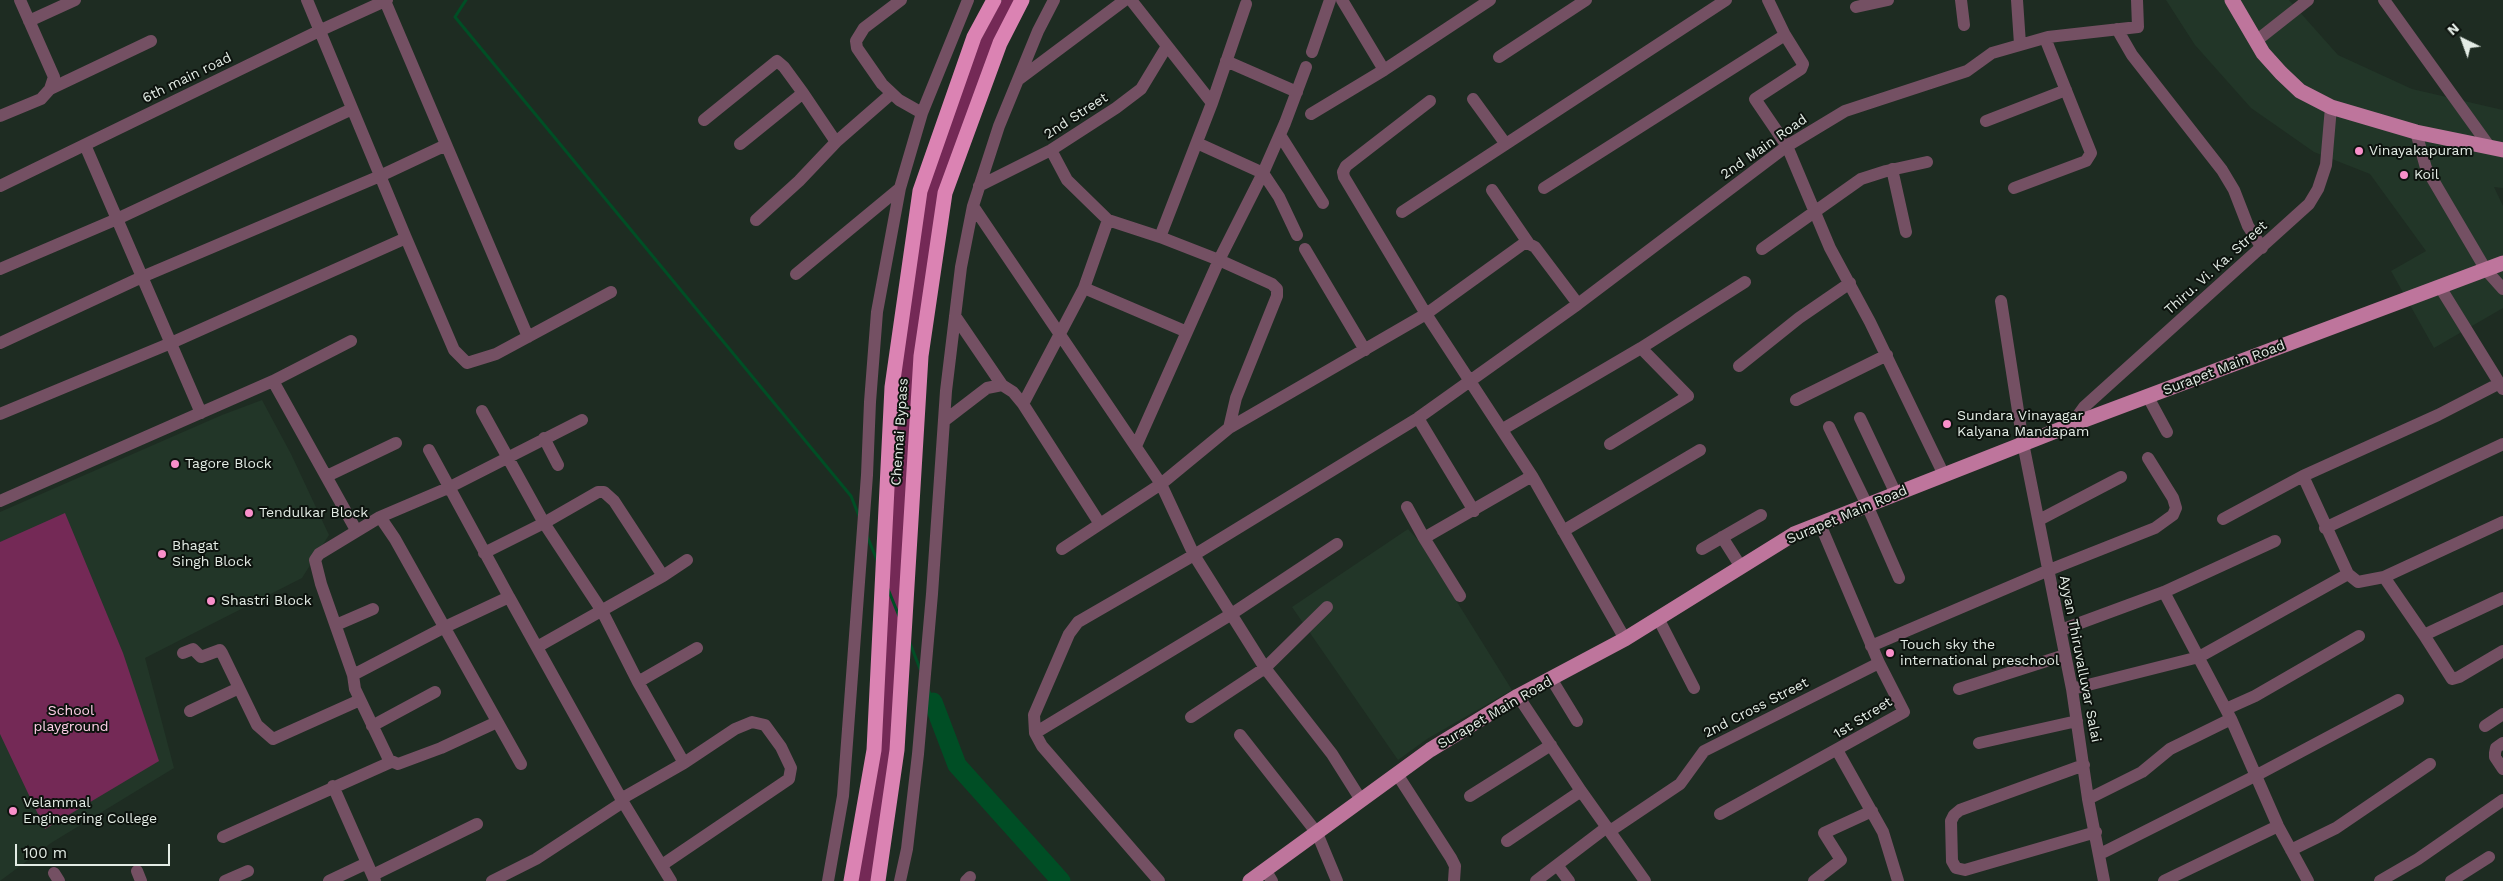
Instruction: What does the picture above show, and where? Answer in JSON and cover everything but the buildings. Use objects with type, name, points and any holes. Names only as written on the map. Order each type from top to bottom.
[{"type":"highway","name":"Chennai Bypass","points":[[851,881],[874,750],[892,387],[920,191],[974,37],[994,0]]},
{"type":"highway","name":"Chennai Bypass","points":[[878,881],[897,750],[921,356],[944,193],[1000,43],[1022,0]]},
{"type":"main road","points":[[2232,0],[2256,41],[2280,73],[2300,91],[2331,106],[2416,132],[2496,148]]},
{"type":"main road","name":"Surapet Main Road","points":[[1250,881],[1269,876],[1317,832],[1430,750],[1518,696],[1552,680],[1625,639],[1794,534],[2071,425],[2503,264]]},
{"type":"street","points":[[20,0],[54,77],[50,89]]},
{"type":"street","points":[[29,21],[75,0]]},
{"type":"street","points":[[307,0],[454,350],[466,363],[496,354],[611,292]]},
{"type":"street","points":[[386,0],[528,336]]},
{"type":"street","name":"6th main road","points":[[0,186],[386,0]]},
{"type":"street","points":[[901,0],[864,28],[856,41],[857,48],[891,94],[922,113]]},
{"type":"street","points":[[828,881],[843,796],[863,534],[877,312],[900,188],[922,113],[968,0]]},
{"type":"street","points":[[900,881],[907,848],[918,754],[932,594],[944,421],[961,267],[973,206],[999,126],[1038,31],[1054,0]]},
{"type":"street","points":[[1018,80],[1125,0]]},
{"type":"street","points":[[1130,0],[1212,103]]},
{"type":"street","points":[[1312,52],[1330,0]]},
{"type":"street","points":[[1311,114],[1384,70],[1490,0]]},
{"type":"street","points":[[1500,57],[1586,0]]},
{"type":"street","points":[[1402,212],[1726,0]]},
{"type":"street","points":[[1768,0],[1785,35],[1803,64],[1801,69],[1755,99],[1787,146],[1830,248],[1887,355],[1944,475]]},
{"type":"street","points":[[1856,7],[1888,0]]},
{"type":"street","points":[[1961,0],[1964,25]]},
{"type":"street","points":[[2017,0],[2020,44]]},
{"type":"street","name":"2nd Main Road","points":[[1035,733],[1034,715],[1069,634],[1078,622],[1194,555],[1418,418],[1457,392],[1470,380],[1578,304],[1787,146],[1845,112],[1967,71],[1992,53],[2045,38],[2138,27],[2137,0]]},
{"type":"street","points":[[2256,41],[2308,0]]},
{"type":"street","points":[[2384,0],[2496,148]]},
{"type":"street","points":[[1347,2],[1384,70]]},
{"type":"street","points":[[1160,237],[1212,103],[1246,4]]},
{"type":"street","points":[[2117,29],[2132,55],[2222,170],[2238,198],[2248,226],[2262,248]]},
{"type":"street","points":[[1544,188],[1785,35]]},
{"type":"street","points":[[2014,188],[2086,161],[2091,153],[2045,38]]},
{"type":"street","points":[[0,116],[41,99],[50,89],[151,40]]},
{"type":"street","name":"2nd Street","points":[[979,186],[1051,150],[1116,108],[1141,89],[1167,46]]},
{"type":"street","points":[[704,120],[776,61],[784,67],[803,92],[836,142]]},
{"type":"street","points":[[1226,61],[1297,92]]},
{"type":"street","points":[[1136,446],[1218,260],[1263,173],[1306,67]]},
{"type":"street","points":[[1986,121],[2066,90]]},
{"type":"street","points":[[740,144],[803,92]]},
{"type":"street","points":[[756,220],[799,181],[836,142],[891,94]]},
{"type":"street","points":[[1473,99],[1505,143]]},
{"type":"street","points":[[1430,101],[1346,166],[1343,172],[1344,177],[1426,314],[1532,476],[1625,639]]},
{"type":"street","name":"Thiru. Vi. Ka. Street","points":[[2071,425],[2084,407],[2309,204],[2318,189],[2326,165],[2331,106]]},
{"type":"street","points":[[0,269],[117,219],[352,109]]},
{"type":"street","points":[[2416,132],[2426,168],[2486,270],[2503,289]]},
{"type":"street","points":[[1280,135],[1323,203]]},
{"type":"street","points":[[1197,143],[1263,173],[1298,235]]},
{"type":"street","points":[[85,144],[201,413]]},
{"type":"street","points":[[0,343],[142,276],[380,176],[446,145]]},
{"type":"street","points":[[1051,150],[1067,180],[1108,220],[1160,237],[1218,260],[1272,284],[1276,289],[1277,296],[1236,398],[1229,428]]},
{"type":"street","points":[[1762,249],[1862,179],[1892,169],[1927,162]]},
{"type":"street","points":[[1892,169],[1906,232]]},
{"type":"street","points":[[796,274],[900,188]]},
{"type":"street","points":[[1492,190],[1529,244]]},
{"type":"street","points":[[973,206],[1161,484],[1194,555],[1230,615],[1265,668],[1332,754],[1362,800]]},
{"type":"street","points":[[1023,404],[1084,288],[1108,220]]},
{"type":"street","points":[[0,414],[171,343],[406,238]]},
{"type":"street","points":[[1062,549],[1161,484],[1229,428],[1426,314],[1523,244],[1535,247],[1578,304]]},
{"type":"street","points":[[1305,249],[1365,350]]},
{"type":"street","points":[[1503,429],[1641,348],[1745,282]]},
{"type":"street","points":[[1739,366],[1800,318],[1850,283]]},
{"type":"street","points":[[2222,519],[2303,476],[2501,386],[2440,287]]},
{"type":"street","points":[[1084,288],[1186,332]]},
{"type":"street","name":"Ayyan Thiruvalluvar Salai","points":[[2001,301],[2023,444],[2072,688],[2088,799],[2096,832],[2104,881]]},
{"type":"street","points":[[955,316],[1002,385],[1013,392],[1023,404],[1100,524]]},
{"type":"street","points":[[0,501],[274,381],[351,341]]},
{"type":"street","points":[[1610,444],[1688,396],[1641,348]]},
{"type":"street","points":[[1796,400],[1887,355]]},
{"type":"street","points":[[274,381],[356,530]]},
{"type":"street","points":[[944,421],[987,388],[1002,385]]},
{"type":"street","points":[[2148,397],[2167,432]]},
{"type":"street","points":[[482,411],[544,523],[602,611],[638,682],[684,763]]},
{"type":"street","points":[[1418,418],[1474,511]]},
{"type":"street","points":[[1860,418],[1896,494]]},
{"type":"street","points":[[391,762],[360,700],[321,584],[315,560],[319,554],[380,517],[448,488],[582,420]]},
{"type":"street","points":[[1829,427],[1867,505],[1898,578]]},
{"type":"street","points":[[544,438],[558,464]]},
{"type":"street","points":[[327,476],[396,444]]},
{"type":"street","points":[[2325,528],[2503,444]]},
{"type":"street","points":[[429,450],[448,488],[622,801],[671,881]]},
{"type":"street","points":[[1563,531],[1700,450]]},
{"type":"street","points":[[1871,646],[2049,570],[2141,535],[2174,515],[2176,508],[2173,498],[2148,458]]},
{"type":"street","points":[[1424,538],[1532,476]]},
{"type":"street","points":[[2303,476],[2325,528],[2348,574],[2358,582],[2384,577],[2503,522]]},
{"type":"street","points":[[2038,520],[2121,477]]},
{"type":"street","points":[[484,553],[544,523],[592,495],[604,492],[614,501],[663,576]]},
{"type":"street","points":[[1407,507],[1460,596]]},
{"type":"street","points":[[1702,549],[1761,514]]},
{"type":"street","points":[[380,517],[395,539],[521,764]]},
{"type":"street","name":"1st Street","points":[[1820,524],[1871,646],[1904,712],[1838,750],[1883,832],[1898,881]]},
{"type":"street","points":[[1722,537],[1741,567]]},
{"type":"street","points":[[2061,630],[2164,592],[2275,541]]},
{"type":"street","points":[[1159,881],[1042,746],[1035,733],[1230,615],[1337,544]]},
{"type":"street","points":[[537,647],[663,576],[687,560]]},
{"type":"street","points":[[2072,688],[2199,657],[2348,574]]},
{"type":"street","points":[[2384,577],[2452,679],[2459,677],[2503,652]]},
{"type":"street","points":[[2164,592],[2228,714],[2257,775],[2278,826],[2308,881]]},
{"type":"street","points":[[353,676],[444,627],[509,597]]},
{"type":"street","points":[[2424,635],[2503,598]]},
{"type":"street","points":[[1191,717],[1265,668],[1327,607]]},
{"type":"street","points":[[336,625],[373,609]]},
{"type":"street","points":[[1658,618],[1694,688]]},
{"type":"street","points":[[2088,799],[2142,772],[2170,749],[2255,696],[2359,636]]},
{"type":"street","points":[[638,682],[697,648]]},
{"type":"street","points":[[184,653],[193,650],[201,656],[220,650],[257,726],[273,739],[360,700]]},
{"type":"street","points":[[1959,689],[2065,655]]},
{"type":"street","name":"2nd Cross Street","points":[[1536,881],[1609,829],[1680,784],[1704,751],[1879,663]]},
{"type":"street","points":[[1552,680],[1577,721]]},
{"type":"street","points":[[190,711],[239,688]]},
{"type":"street","points":[[372,726],[436,692]]},
{"type":"street","points":[[1518,696],[1581,791],[1646,881]]},
{"type":"street","points":[[2100,854],[2257,775],[2398,700]]},
{"type":"street","points":[[2485,726],[2503,714]]},
{"type":"street","points":[[223,837],[333,786],[391,762],[398,764],[442,748],[497,722]]},
{"type":"street","points":[[492,881],[510,878],[622,801],[735,730],[752,722],[765,725],[781,747],[792,768],[790,779],[662,865]]},
{"type":"street","points":[[1978,743],[2078,722]]},
{"type":"street","points":[[1240,735],[1317,832],[1336,881]]},
{"type":"street","points":[[2503,743],[2496,748],[2495,753],[2495,757],[2503,769]]},
{"type":"street","points":[[1470,796],[1552,745]]},
{"type":"street","points":[[1720,814],[1838,750]]},
{"type":"street","points":[[2291,850],[2336,828],[2430,764]]},
{"type":"street","points":[[2084,765],[1960,810],[1951,821],[1952,861],[1956,868],[1965,870],[2096,832]]},
{"type":"street","points":[[1397,774],[1451,858],[1455,866],[1454,881]]},
{"type":"street","points":[[333,786],[372,873]]},
{"type":"street","points":[[1507,841],[1581,791]]},
{"type":"street","points":[[2380,881],[2418,859],[2503,800]]},
{"type":"street","points":[[1814,881],[1841,860],[1824,833],[1872,811]]},
{"type":"street","points":[[329,881],[372,873],[477,824]]},
{"type":"street","points":[[2164,881],[2278,826]]},
{"type":"street","points":[[2451,881],[2489,857]]},
{"type":"street","points":[[1557,865],[1569,881]]},
{"type":"street","points":[[225,881],[248,871]]},
{"type":"shaded area","points":[[2166,0],[2289,0],[2338,55],[2412,89],[2503,110],[2503,188],[2494,187],[2503,206],[2503,308],[2434,348],[2391,271],[2426,251],[2370,174],[2314,152],[2251,108],[2195,45]]},
{"type":"shaded area","points":[[262,400],[291,454],[329,535],[302,578],[145,658],[174,768],[51,843],[0,881],[0,512],[222,415]]},
{"type":"shaded area","points":[[1408,529],[1419,541],[1512,690],[1427,739],[1398,760],[1292,607]]},
{"type":"green space","points":[[1002,0],[1017,0],[941,189],[893,752],[872,881],[856,881],[898,385],[922,195],[977,47]]},
{"type":"green space","name":"School playground","points":[[65,513],[123,653],[159,761],[45,829],[0,734],[0,542]]},
{"type":"waterway","points":[[466,0],[455,17],[851,496],[859,516]]},
{"type":"waterway","points":[[867,536],[877,560]]},
{"type":"waterway","points":[[888,589],[899,616]]},
{"type":"waterway","points":[[910,643],[920,669]]},
{"type":"waterway","points":[[928,689],[933,702]]},
{"type":"waterway","points":[[933,702],[957,765],[1061,881]]},
{"type":"place","name":"Vinayakapuram","points":[[2359,151]]},
{"type":"place","name":"Koil","points":[[2404,175]]},
{"type":"place","name":"Sundara Vinayagar Kalyana Mandapam","points":[[1947,424]]},
{"type":"place","name":"Tagore Block","points":[[175,464]]},
{"type":"place","name":"Tendulkar Block","points":[[249,513]]},
{"type":"place","name":"Bhagat Singh Block","points":[[162,554]]},
{"type":"place","name":"Shastri Block","points":[[211,601]]},
{"type":"place","name":"Touch sky the international preschool","points":[[1890,653]]},
{"type":"place","name":"Velammal Engineering College","points":[[13,811]]}]
